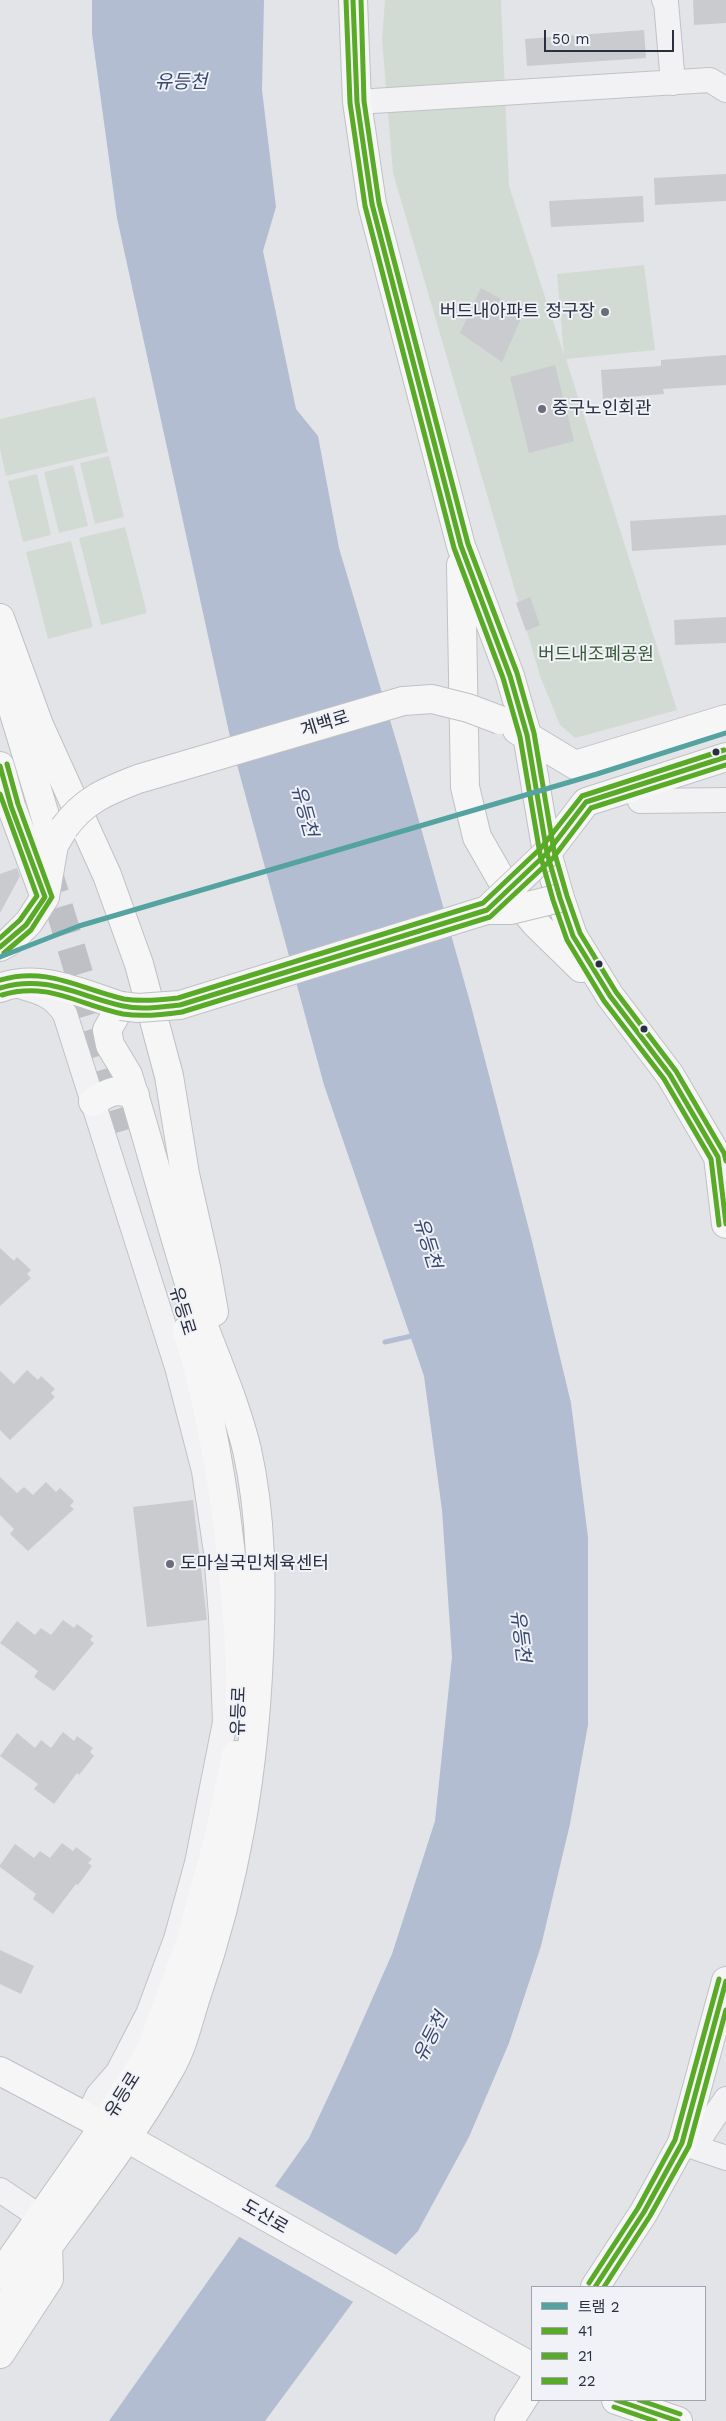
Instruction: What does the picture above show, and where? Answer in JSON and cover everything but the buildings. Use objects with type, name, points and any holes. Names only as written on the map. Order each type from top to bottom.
[{"type":"main road","points":[[354,0],[357,102],[372,204],[461,546],[510,676],[527,735],[546,853],[573,936],[610,996],[670,1075],[722,1157],[726,1224]]},
{"type":"main road","points":[[461,546],[465,787],[478,838],[508,891],[536,924],[610,996]]},
{"type":"main road","points":[[0,618],[39,725],[107,875],[151,1003],[169,1076],[184,1174],[206,1268],[225,1385]]},
{"type":"main road","points":[[0,667],[37,816],[24,822],[17,820]]},
{"type":"main road","name":"계백로","points":[[59,837],[74,814],[101,794],[138,779],[403,701],[432,699],[468,708],[500,720],[575,765],[726,719]]},
{"type":"main road","points":[[0,714],[34,800],[59,837],[45,897],[29,922],[9,942],[0,947]]},
{"type":"main road","points":[[487,910],[546,853],[586,802],[726,757]]},
{"type":"main road","points":[[0,766],[45,897]]},
{"type":"main road","points":[[5,986],[32,981],[50,984],[121,1006],[138,1008],[180,1005],[487,910],[511,910],[560,898]]},
{"type":"main road","points":[[121,1006],[107,1030],[110,1045],[128,1075],[196,1303],[225,1385]]},
{"type":"main road","points":[[93,1102],[104,1095],[120,1090],[134,1095]]},
{"type":"main road","name":"유등로","points":[[113,2131],[150,2052],[190,1943],[204,1890],[225,1768],[238,1746],[240,1686],[239,1649],[229,1533],[197,1362],[126,1130]]},
{"type":"main road","name":"유등로","points":[[28,2243],[113,2131],[172,2066],[214,1945],[239,1844],[252,1766],[257,1712],[262,1570],[256,1502],[246,1448],[225,1385]]},
{"type":"main road","points":[[597,2286],[688,2145],[726,1981]]},
{"type":"main road","name":"도산로","points":[[0,2071],[113,2131],[531,2373]]},
{"type":"main road","points":[[0,2275],[28,2243]]},
{"type":"main road","points":[[0,2316],[28,2243]]},
{"type":"main road","points":[[0,2354],[49,2279],[28,2243]]},
{"type":"main road","points":[[509,2421],[531,2373]]},
{"type":"main road","points":[[618,2401],[663,2419]]},
{"type":"street","points":[[664,0],[666,2],[673,83]]},
{"type":"street","points":[[357,102],[710,80],[726,90]]},
{"type":"street","points":[[640,801],[726,800]]},
{"type":"street","points":[[5,986],[41,992],[57,1001],[65,1014],[177,1367],[204,1471],[216,1552],[221,1616],[225,1768]]},
{"type":"street","points":[[726,2099],[688,2145],[726,2158]]},
{"type":"street","points":[[0,2190],[28,2243]]},
{"type":"green space","name":"버드내조폐공원","points":[[385,0],[501,0],[509,186],[564,355],[557,274],[644,265],[655,350],[566,359],[677,710],[575,738],[560,725],[540,676],[393,173],[382,39]]},
{"type":"green space","points":[[95,397],[108,452],[6,476],[0,449],[0,419]]},
{"type":"green space","points":[[109,456],[124,517],[95,524],[80,463]]},
{"type":"green space","points":[[73,465],[88,526],[59,533],[44,472]]},
{"type":"green space","points":[[37,474],[51,535],[23,542],[8,481]]},
{"type":"green space","points":[[125,527],[147,613],[101,625],[79,538]]},
{"type":"green space","points":[[71,541],[93,627],[48,639],[26,552]]},
{"type":"water","name":"유등천","points":[[92,0],[264,0],[262,90],[276,207],[263,251],[296,409],[318,436],[339,548],[401,757],[470,1002],[532,1241],[571,1403],[588,1537],[588,1725],[570,1824],[541,1946],[509,2043],[469,2137],[418,2231],[356,2298],[265,2421],[109,2421],[309,2138],[392,1954],[435,1821],[452,1657],[442,1510],[424,1376],[324,1085],[232,746],[117,218],[92,34]]},
{"type":"pier","points":[[273,2185],[398,2256],[355,2303],[238,2236]]},
{"type":"waterway","points":[[385,1342],[416,1335]]},
{"type":"tunnel","points":[[47,867],[126,1130]]},
{"type":"tram line","name":"2","points":[[0,957],[79,926],[597,774],[726,733]]},
{"type":"transit line","name":"21","points":[[346,0],[350,103],[365,206],[454,548],[503,678],[520,737],[540,854],[553,900],[567,940],[604,1001],[664,1079],[711,1159],[719,1225]]},
{"type":"transit line","name":"41","points":[[353,0],[357,102],[372,204],[461,546],[510,676],[527,735],[547,853],[560,898],[573,936],[610,996],[670,1075],[718,1157],[726,1224]]},
{"type":"transit line","name":"22","points":[[361,0],[364,101],[379,203],[468,544],[517,673],[534,733],[554,851],[567,896],[580,933],[616,992],[676,1071],[724,1153],[726,1161]]},
{"type":"transit line","name":"22","points":[[0,980],[17,976],[48,977],[124,999],[145,1001],[178,998],[483,903],[541,848],[582,796],[724,750]]},
{"type":"transit line","name":"41","points":[[0,988],[17,984],[48,985],[123,1006],[151,1008],[180,1005],[487,910],[547,853],[586,802],[726,757]]},
{"type":"transit line","name":"22","points":[[4,953],[31,930],[52,897],[18,804],[7,764]]},
{"type":"transit line","name":"21","points":[[2,995],[19,991],[49,992],[130,1015],[182,1012],[490,917],[553,858],[591,808],[726,765]]},
{"type":"transit line","name":"41","points":[[0,766],[11,806],[45,897],[26,925],[0,947]]},
{"type":"transit line","name":"21","points":[[0,794],[37,896],[20,920],[0,938]]},
{"type":"transit line","name":"22","points":[[589,2283],[638,2208],[675,2140],[719,1979]]},
{"type":"transit line","name":"41","points":[[596,2286],[644,2212],[682,2143],[726,1981]]},
{"type":"transit line","name":"21","points":[[605,2286],[650,2216],[689,2146],[726,2010]]},
{"type":"transit line","name":"41","points":[[619,2401],[678,2421]]},
{"type":"transit line","name":"22","points":[[642,2401],[680,2414]]},
{"type":"transit line","name":"21","points":[[614,2407],[655,2421]]},
{"type":"place","name":"버드내아파트 정구장","points":[[605,312]]},
{"type":"place","name":"중구노인회관","points":[[542,409]]},
{"type":"place","name":"도마실국민체육센터","points":[[170,1564]]}]
